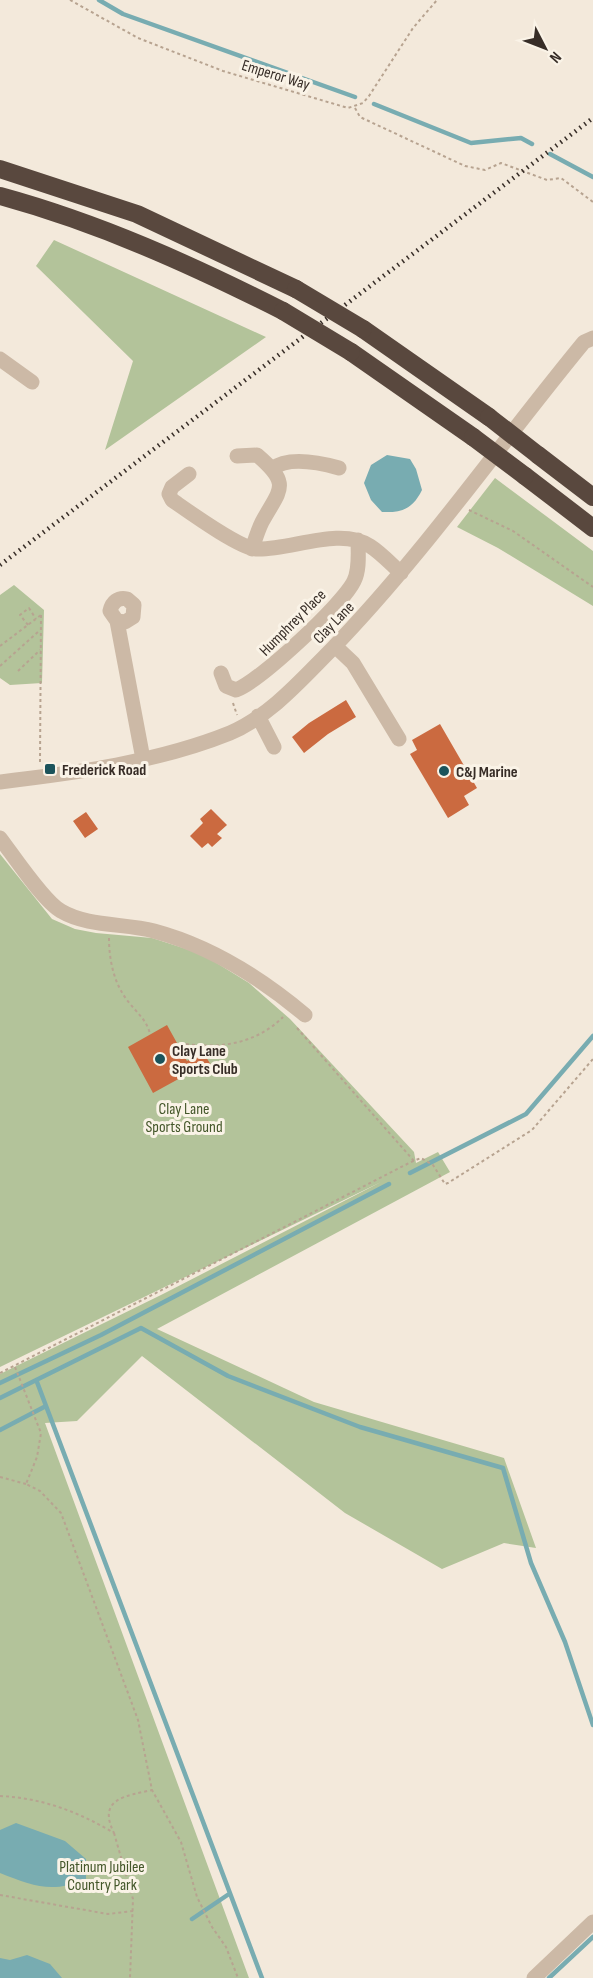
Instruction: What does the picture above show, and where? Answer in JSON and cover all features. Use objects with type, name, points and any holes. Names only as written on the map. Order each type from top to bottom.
[{"type":"highway","points":[[0,169],[137,214],[296,289],[363,329],[489,417],[593,497]]},
{"type":"highway","points":[[0,196],[37,206],[114,234],[201,270],[283,311],[351,352],[473,437],[593,528]]},
{"type":"street","name":"Clay Lane","points":[[0,782],[143,759],[231,732],[258,716],[298,684],[401,573],[458,505],[533,404],[584,342],[593,338]]},
{"type":"street","points":[[0,359],[32,382]]},
{"type":"street","points":[[237,456],[257,455],[272,469],[279,482],[279,495],[262,523],[252,549]]},
{"type":"street","points":[[272,469],[279,464],[309,463],[339,468]]},
{"type":"street","points":[[189,474],[172,487],[169,494],[172,500],[252,549],[340,539],[358,540],[368,544],[401,573]]},
{"type":"street","name":"Humphrey Place","points":[[229,689],[236,690],[249,684],[272,668],[349,589],[357,571],[358,540]]},
{"type":"street","points":[[117,621],[143,759]]},
{"type":"street","points":[[335,646],[353,663],[399,740]]},
{"type":"street","points":[[221,673],[229,689]]},
{"type":"street","points":[[258,716],[274,747]]},
{"type":"street","points":[[0,838],[58,910],[72,916],[154,931],[200,947],[275,991],[297,1021]]},
{"type":"street","points":[[534,1978],[593,1922]]},
{"type":"path","name":"Emperor Way","points":[[70,0],[138,38],[224,71],[338,105],[355,107]]},
{"type":"path","points":[[437,0],[413,28],[369,96],[355,107],[360,117],[465,166],[485,170],[501,163],[547,180],[561,178],[593,202]]},
{"type":"path","points":[[458,505],[513,531],[593,587]]},
{"type":"path","points":[[28,625],[20,615],[28,608],[36,619]]},
{"type":"path","points":[[0,646],[41,615],[40,766],[31,778]]},
{"type":"path","points":[[0,666],[40,629]]},
{"type":"path","points":[[18,671],[40,650]]},
{"type":"path","points":[[229,689],[240,727]]},
{"type":"path","points":[[110,923],[110,954],[118,984],[148,1024],[150,1034]]},
{"type":"path","points":[[285,1015],[297,1021],[414,1161]]},
{"type":"path","points":[[0,1373],[16,1369],[421,1158],[433,1165],[445,1184],[447,1183],[532,1130],[593,1059]]},
{"type":"path","points":[[16,1369],[41,1433],[37,1457],[26,1484]]},
{"type":"path","points":[[0,1477],[26,1484],[40,1491],[61,1513],[138,1720],[152,1790],[181,1842],[197,1897],[212,1927],[226,1947],[238,1978]]},
{"type":"path","points":[[130,1978],[134,1910],[114,1833],[107,1820],[107,1811],[114,1803],[128,1795],[152,1790]]},
{"type":"path","points":[[0,1796],[24,1797],[80,1813],[114,1833]]},
{"type":"path","points":[[0,1895],[108,1914],[134,1910]]},
{"type":"green space","points":[[54,240],[266,337],[105,450],[133,361],[36,266]]},
{"type":"green space","points":[[495,478],[593,551],[593,606],[498,548],[457,527]]},
{"type":"green space","points":[[14,585],[44,610],[42,683],[10,685],[0,678],[0,595]]},
{"type":"green space","points":[[0,854],[52,919],[75,929],[152,938],[202,954],[249,983],[290,1019],[414,1152],[416,1163],[438,1152],[450,1172],[157,1329],[314,1402],[504,1458],[536,1548],[504,1543],[442,1569],[345,1513],[142,1356],[77,1421],[45,1423],[249,1978],[0,1978],[0,1374],[163,1294],[381,1182],[0,1367]]},
{"type":"water","points":[[387,455],[410,459],[416,469],[422,490],[411,505],[396,512],[382,512],[371,500],[364,483],[371,465]]},
{"type":"water","points":[[16,1823],[65,1841],[86,1859],[86,1879],[74,1884],[53,1887],[33,1885],[0,1873],[0,1830]]},
{"type":"water","points":[[27,1955],[50,1964],[62,1978],[0,1978],[0,1958],[10,1960]]},
{"type":"building","points":[[346,700],[356,717],[328,734],[304,753],[292,737],[309,723]]},
{"type":"building","name":"C&J Marine","points":[[440,724],[477,788],[464,796],[469,805],[448,818],[410,754],[417,750],[412,740]]},
{"type":"building","points":[[211,809],[227,825],[217,834],[222,838],[212,847],[208,843],[202,848],[190,836],[203,823],[200,819]]},
{"type":"building","points":[[86,812],[98,829],[85,838],[73,821]]},
{"type":"building","name":"Clay Lane Sports Club","points":[[167,1025],[187,1061],[203,1052],[211,1065],[195,1074],[193,1071],[153,1093],[128,1047]]},
{"type":"waterway","points":[[99,0],[123,14],[355,97]]},
{"type":"waterway","points":[[374,104],[471,143],[521,138],[532,144]]},
{"type":"waterway","points":[[550,154],[593,177]]},
{"type":"waterway","points":[[410,1173],[526,1114],[593,1036]]},
{"type":"waterway","points":[[0,1383],[101,1335],[389,1184]]},
{"type":"waterway","points":[[0,1398],[141,1328],[228,1376],[360,1427],[503,1468],[531,1563],[565,1642],[593,1725]]},
{"type":"waterway","points":[[37,1382],[262,1978]]},
{"type":"waterway","points":[[0,1430],[46,1406]]},
{"type":"waterway","points":[[192,1919],[229,1894]]},
{"type":"waterway","points":[[549,1978],[593,1937]]},
{"type":"railway","points":[[0,565],[593,118]]},
{"type":"place","name":"Frederick Road","points":[[50,769]]},
{"type":"place","name":"C&J Marine","points":[[444,771]]},
{"type":"place","name":"Clay Lane Sports Club","points":[[160,1059]]},
{"type":"park label","name":"Clay Lane Sports Ground","points":[[184,1117]]},
{"type":"park label","name":"Platinum Jubilee Country Park","points":[[102,1875]]}]
